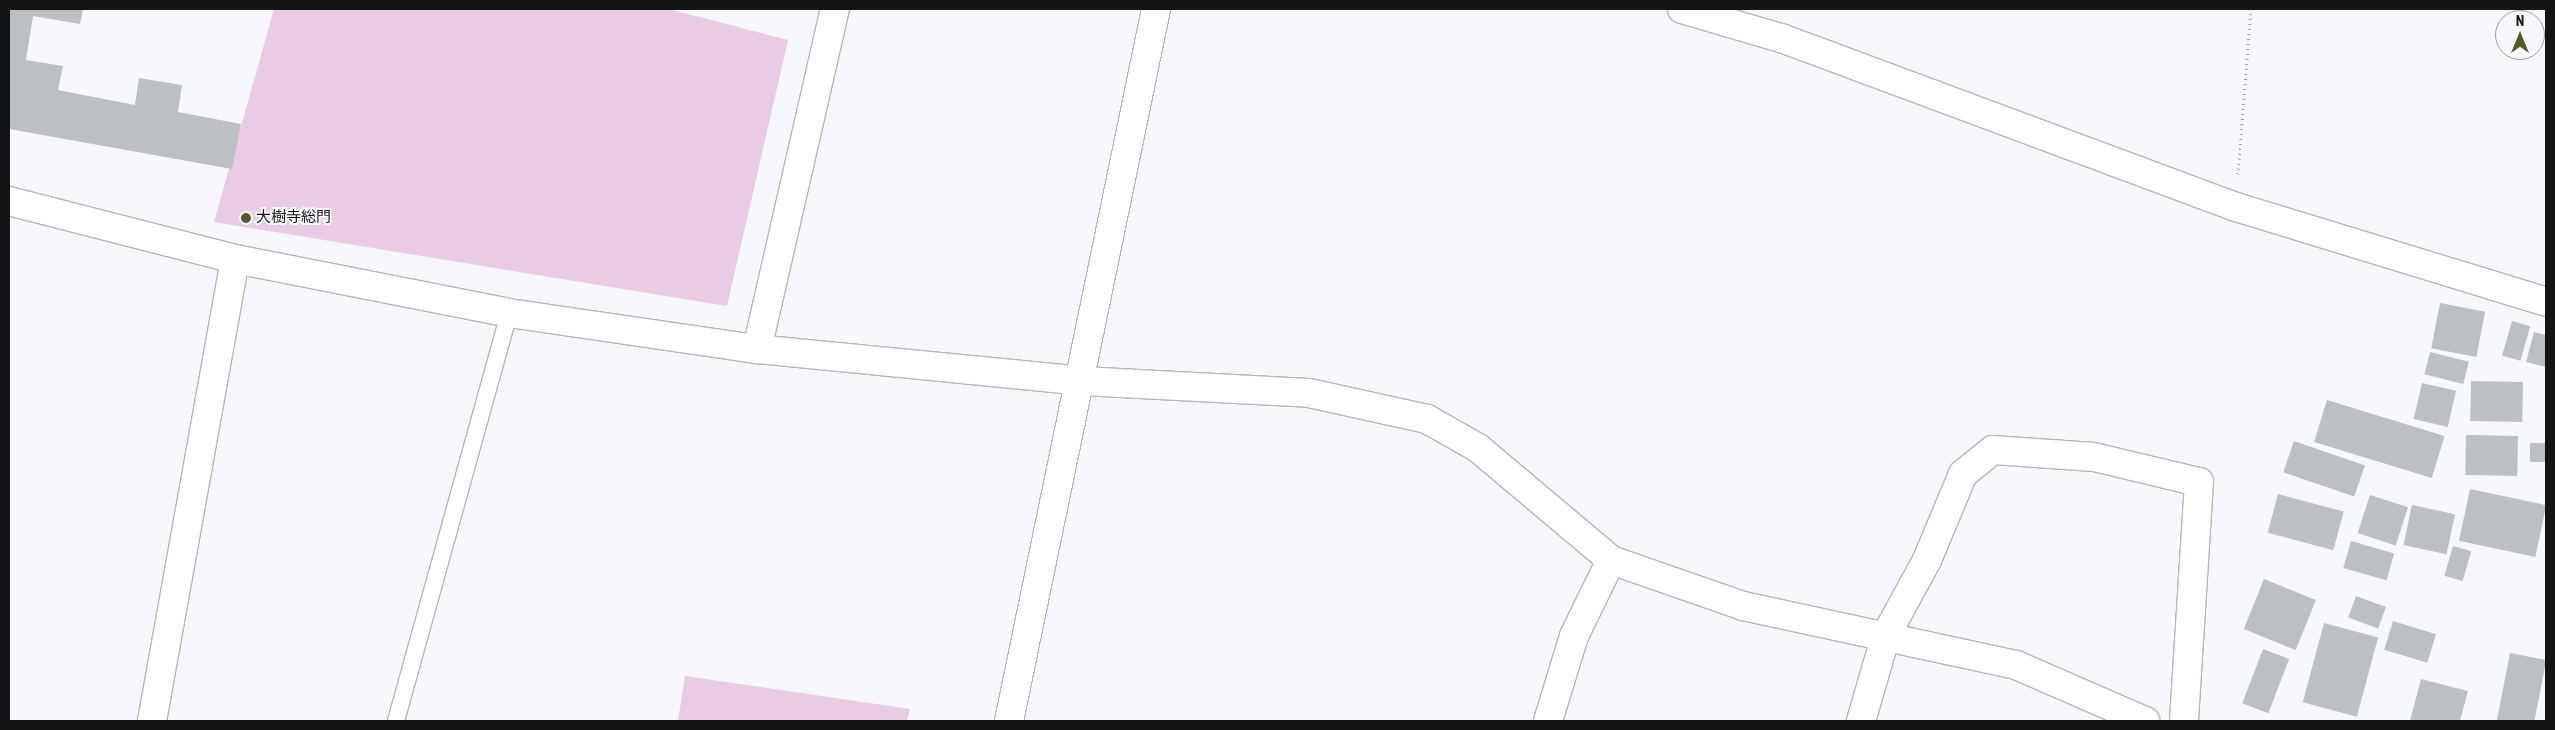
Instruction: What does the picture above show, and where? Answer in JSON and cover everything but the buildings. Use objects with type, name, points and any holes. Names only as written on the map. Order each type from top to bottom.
[{"type":"street","points":[[757,349],[835,9]]},
{"type":"street","points":[[1010,721],[1082,382],[1156,9]]},
{"type":"street","points":[[1682,9],[1784,39],[2236,207],[2546,302]]},
{"type":"street","points":[[9,202],[235,259],[509,313],[757,349],[1082,382],[1309,393],[1427,420],[1478,448],[1611,560],[1743,606],[1886,635],[2016,665],[2145,721]]},
{"type":"street","points":[[152,721],[235,259]]},
{"type":"street","points":[[1861,721],[1886,635],[1927,560],[1963,474],[1992,450],[2094,457],[2199,482],[2184,721]]},
{"type":"street","points":[[1548,721],[1574,636],[1611,560]]},
{"type":"lane","points":[[396,721],[509,313]]},
{"type":"path","points":[[2236,207],[2251,9]]},
{"type":"shaded area","points":[[274,9],[668,9],[788,40],[727,306],[214,222]]},
{"type":"shaded area","points":[[685,676],[910,709],[907,721],[678,721]]},
{"type":"place","name":"大樹寺総門","points":[[246,218]]}]
